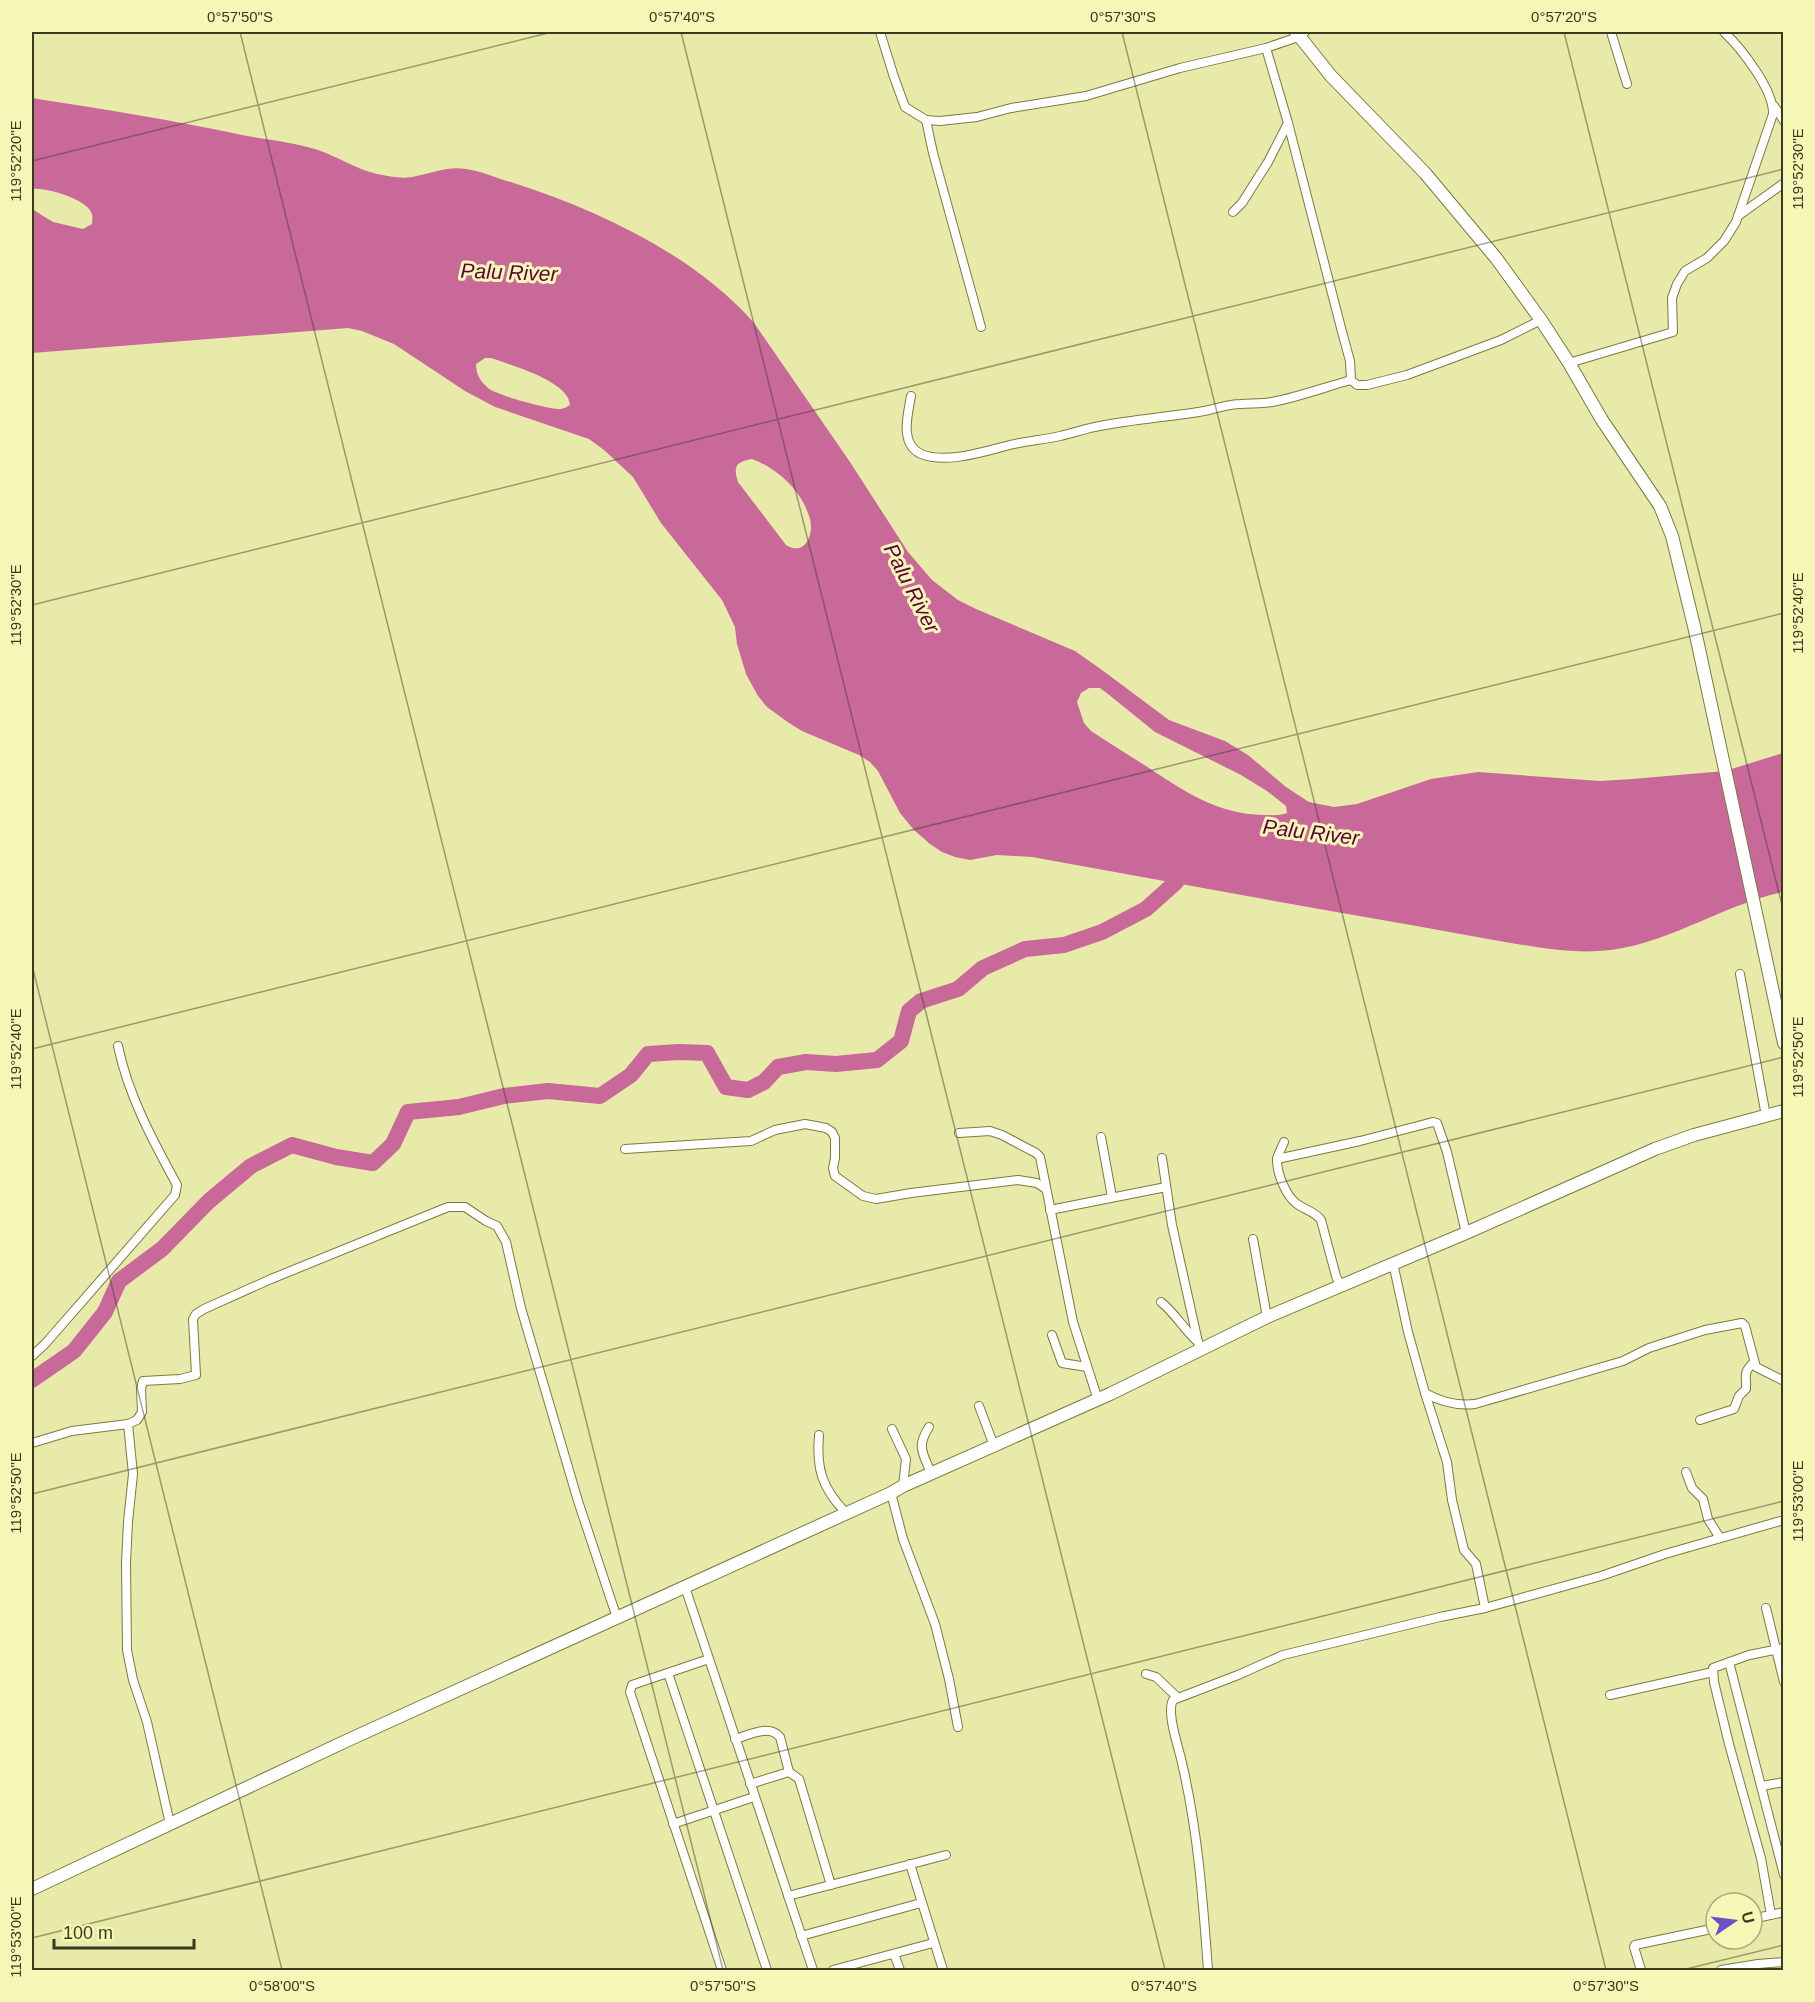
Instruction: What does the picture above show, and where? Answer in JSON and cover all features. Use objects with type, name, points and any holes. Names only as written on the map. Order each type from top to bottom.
[{"type":"main road","points":[[1300,33],[1307,48],[1331,76],[1425,173],[1496,258],[1569,363],[1602,420],[1655,497],[1668,523],[1694,626],[1784,1043]]},
{"type":"main road","points":[[32,1889],[346,1741],[891,1493],[903,1485],[1098,1400],[1199,1347],[1655,1149],[1695,1135],[1784,1111]]},
{"type":"street","points":[[880,32],[903,102],[909,111],[926,120],[952,121],[1011,108],[1086,96],[1180,68],[1266,48],[1300,33]]},
{"type":"street","points":[[1611,32],[1627,84]]},
{"type":"street","points":[[1724,32],[1736,43],[1784,121]]},
{"type":"street","points":[[1266,48],[1288,123],[1350,361],[1351,380]]},
{"type":"street","points":[[1569,363],[1673,332],[1672,298],[1677,284],[1685,271],[1707,258],[1724,241],[1736,222],[1773,114],[1773,106]]},
{"type":"street","points":[[926,120],[981,327]]},
{"type":"street","points":[[1233,212],[1242,203],[1268,162],[1288,123]]},
{"type":"street","points":[[1738,216],[1784,183]]},
{"type":"street","points":[[1351,380],[1357,384],[1367,385],[1407,375],[1501,340],[1541,320]]},
{"type":"street","points":[[911,396],[906,428],[909,439],[915,450],[921,454],[944,457],[988,452],[1114,423],[1205,411],[1239,404],[1273,402],[1351,380]]},
{"type":"street","points":[[1740,974],[1766,1116]]},
{"type":"street","points":[[32,1356],[45,1344],[177,1191],[177,1185],[131,1091],[118,1046]]},
{"type":"street","points":[[1277,1159],[1433,1122],[1437,1123],[1447,1152],[1466,1233]]},
{"type":"street","points":[[625,1149],[751,1141],[775,1130],[805,1124],[826,1128],[832,1132],[835,1138],[833,1168],[836,1176],[863,1196],[876,1199],[1018,1180],[1037,1183],[1046,1189]]},
{"type":"street","points":[[959,1133],[990,1131],[1002,1135],[1040,1157],[1072,1322],[1098,1400]]},
{"type":"street","points":[[1101,1137],[1112,1197]]},
{"type":"street","points":[[1284,1142],[1277,1159],[1283,1183],[1290,1198],[1308,1212],[1316,1214],[1321,1220],[1341,1287]]},
{"type":"street","points":[[1161,1158],[1172,1226],[1199,1347]]},
{"type":"street","points":[[1050,1210],[1166,1187]]},
{"type":"street","points":[[32,1443],[72,1431],[128,1424],[136,1420],[142,1412],[143,1382],[180,1379],[196,1375],[193,1325],[196,1314],[271,1279],[448,1207],[465,1207],[497,1226],[506,1242],[521,1308],[578,1501],[616,1618]]},
{"type":"street","points":[[1253,1239],[1267,1317]]},
{"type":"street","points":[[1393,1263],[1408,1332],[1447,1462],[1452,1500],[1464,1550],[1476,1564],[1485,1608]]},
{"type":"street","points":[[1161,1302],[1176,1315],[1199,1347]]},
{"type":"street","points":[[1425,1392],[1439,1401],[1475,1404],[1623,1361],[1648,1348],[1705,1329],[1739,1323],[1744,1326],[1753,1363],[1758,1369],[1784,1381]]},
{"type":"street","points":[[1052,1335],[1062,1363],[1087,1367]]},
{"type":"street","points":[[1700,1420],[1734,1409],[1739,1396],[1746,1389],[1746,1371],[1753,1363]]},
{"type":"street","points":[[979,1406],[994,1446]]},
{"type":"street","points":[[128,1424],[133,1474],[126,1563],[127,1650],[171,1824]]},
{"type":"street","points":[[929,1427],[920,1443],[931,1473]]},
{"type":"street","points":[[892,1429],[906,1459],[903,1485]]},
{"type":"street","points":[[819,1435],[819,1471],[833,1499],[846,1513]]},
{"type":"street","points":[[1686,1472],[1695,1493],[1703,1499],[1708,1519],[1720,1538]]},
{"type":"street","points":[[891,1493],[903,1539],[935,1624],[958,1727]]},
{"type":"street","points":[[1208,1971],[1202,1888],[1188,1789],[1170,1710],[1171,1704],[1177,1697],[1238,1675],[1283,1655],[1485,1608],[1601,1576],[1784,1520]]},
{"type":"street","points":[[685,1587],[813,1971]]},
{"type":"street","points":[[1766,1608],[1780,1649],[1784,1682]]},
{"type":"street","points":[[1772,1915],[1753,1825],[1729,1744],[1713,1672],[1715,1666],[1749,1655],[1780,1649]]},
{"type":"street","points":[[709,1659],[632,1685],[630,1692],[722,1971]]},
{"type":"street","points":[[1729,1662],[1781,1853],[1784,1875]]},
{"type":"street","points":[[1610,1695],[1713,1672]]},
{"type":"street","points":[[668,1673],[768,1971]]},
{"type":"street","points":[[1146,1674],[1156,1677],[1177,1697]]},
{"type":"street","points":[[735,1739],[764,1731],[777,1733],[780,1737],[789,1772],[799,1779],[831,1885]]},
{"type":"street","points":[[750,1784],[789,1772]]},
{"type":"street","points":[[1762,1786],[1784,1782]]},
{"type":"street","points":[[673,1824],[754,1797]]},
{"type":"street","points":[[788,1896],[945,1855]]},
{"type":"street","points":[[910,1864],[943,1971]]},
{"type":"street","points":[[801,1936],[921,1903]]},
{"type":"street","points":[[1764,1917],[1784,1912]]},
{"type":"street","points":[[1641,1971],[1635,1945],[1704,1931]]},
{"type":"street","points":[[833,1971],[857,1967],[933,1943]]},
{"type":"street","points":[[894,1954],[900,1971]]},
{"type":"street","points":[[1721,1971],[1784,1962]]},
{"type":"water","name":"Palu River","points":[[32,98],[300,145],[377,174],[403,178],[459,168],[472,170],[579,207],[612,221],[675,256],[730,299],[754,323],[850,462],[908,552],[932,580],[958,600],[976,609],[1075,651],[1169,720],[1225,741],[1248,755],[1286,787],[1309,802],[1334,807],[1357,804],[1431,779],[1478,772],[1600,781],[1725,771],[1783,753],[1783,892],[1737,906],[1647,942],[1599,951],[1575,951],[1505,942],[1032,857],[997,855],[970,860],[942,852],[914,830],[900,813],[878,771],[870,762],[859,755],[802,731],[767,707],[746,674],[737,644],[735,627],[722,600],[661,523],[633,477],[589,439],[495,407],[465,391],[394,344],[348,328],[32,353],[32,209],[53,222],[83,229],[92,224],[92,214],[83,203],[75,199],[56,192],[32,189]],"holes":[[[485,358],[511,365],[550,381],[567,396],[570,405],[561,409],[546,407],[493,391],[483,383],[477,371],[476,364]],[[747,460],[760,462],[775,471],[800,497],[808,512],[811,526],[809,537],[801,547],[792,548],[786,545],[738,482],[736,468],[739,463]],[[1089,688],[1100,688],[1155,732],[1241,775],[1267,791],[1286,806],[1287,813],[1247,814],[1216,806],[1187,792],[1091,731],[1084,723],[1077,702],[1081,693]]]},
{"type":"waterway","points":[[32,1380],[74,1351],[105,1312],[119,1281],[162,1249],[209,1201],[251,1166],[292,1145],[336,1157],[373,1163],[393,1144],[408,1112],[459,1107],[504,1096],[548,1091],[600,1096],[631,1075],[648,1054],[707,1053],[726,1087],[748,1090],[764,1082],[778,1067],[806,1062],[836,1064],[877,1060],[901,1041],[909,1011],[921,1001],[958,989],[983,968],[1025,949],[1064,945],[1102,932],[1146,909],[1175,883],[1189,865]]}]
